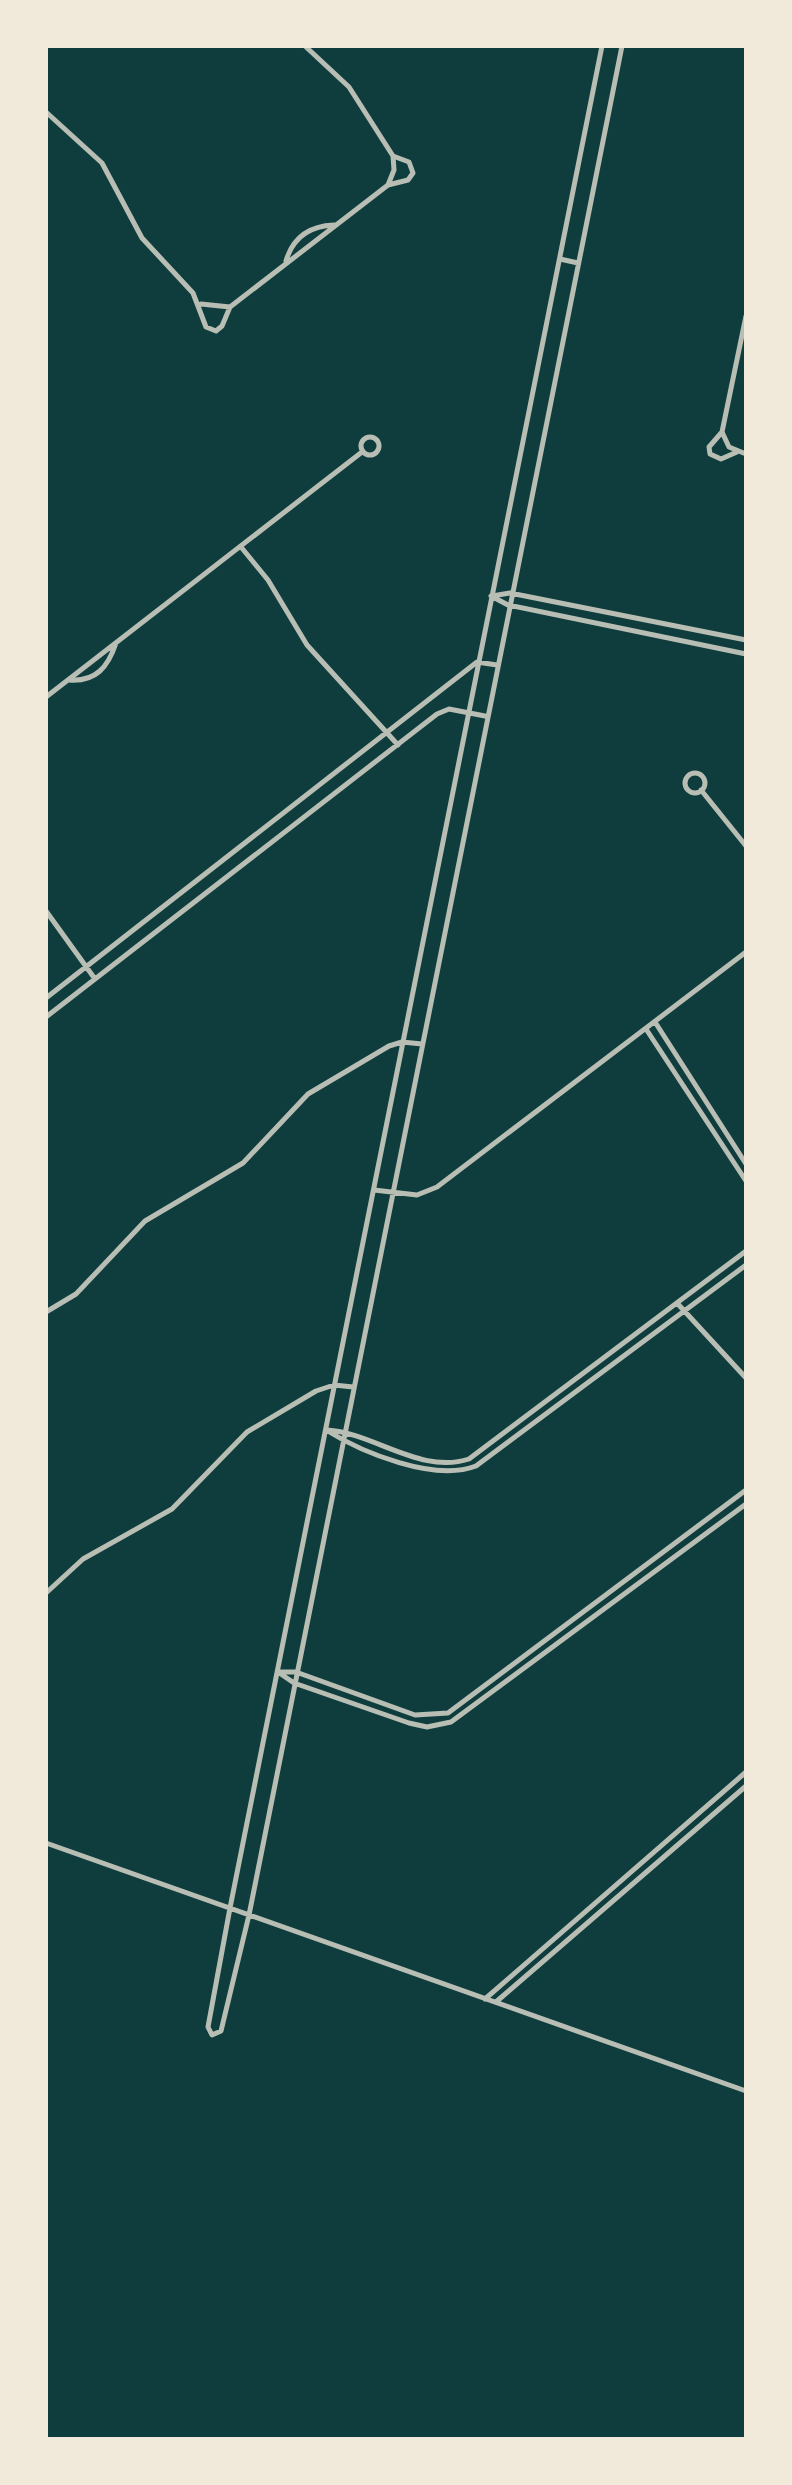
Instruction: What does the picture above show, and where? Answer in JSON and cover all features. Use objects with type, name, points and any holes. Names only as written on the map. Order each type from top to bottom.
[{"type":"street","points":[[305,46],[349,87],[393,156],[394,170],[388,185]]},
{"type":"street","points":[[602,46],[230,1908],[208,2027],[212,2035],[221,2031],[249,1915],[485,716],[622,46]]},
{"type":"street","points":[[46,112],[102,163],[142,238],[184,281],[200,304],[204,324],[213,331],[222,326],[230,307],[335,225],[388,185],[408,180],[413,173],[409,162],[393,156]]},
{"type":"street","points":[[286,263],[292,247],[304,234],[316,227],[335,225]]},
{"type":"street","points":[[560,259],[578,263]]},
{"type":"street","points":[[200,304],[230,307]]},
{"type":"street","points":[[746,316],[722,432],[726,444],[746,454]]},
{"type":"street","points":[[722,432],[710,445],[710,454],[721,459],[737,452]]},
{"type":"street","points":[[46,697],[362,452]]},
{"type":"street","points":[[241,547],[268,580],[307,645],[398,745]]},
{"type":"street","points":[[491,596],[510,593],[746,640]]},
{"type":"street","points":[[491,596],[508,605],[746,654]]},
{"type":"street","points":[[69,680],[84,680],[100,672],[116,643]]},
{"type":"street","points":[[46,998],[477,662],[497,665]]},
{"type":"street","points":[[46,1017],[441,711],[485,716]]},
{"type":"street","points":[[701,790],[746,846]]},
{"type":"street","points":[[46,911],[95,979]]},
{"type":"street","points":[[374,1190],[417,1195],[437,1187],[746,952]]},
{"type":"street","points":[[655,1022],[746,1164]]},
{"type":"street","points":[[646,1029],[746,1181]]},
{"type":"street","points":[[46,1312],[76,1294],[145,1221],[243,1163],[308,1094],[377,1052],[402,1042],[422,1044]]},
{"type":"street","points":[[326,1430],[345,1431],[430,1461],[452,1463],[469,1459],[746,1251]]},
{"type":"street","points":[[326,1430],[343,1441],[436,1472],[459,1471],[476,1466],[746,1265]]},
{"type":"street","points":[[677,1303],[746,1378]]},
{"type":"street","points":[[46,1593],[83,1559],[172,1509],[239,1437],[316,1391],[334,1385],[353,1387]]},
{"type":"street","points":[[278,1672],[296,1672],[415,1715],[448,1713],[746,1490]]},
{"type":"street","points":[[278,1672],[294,1683],[409,1723],[435,1726],[451,1722],[746,1504]]},
{"type":"street","points":[[485,1999],[746,1772]]},
{"type":"street","points":[[495,2003],[746,1786]]},
{"type":"street","points":[[46,1843],[746,2091]]}]
